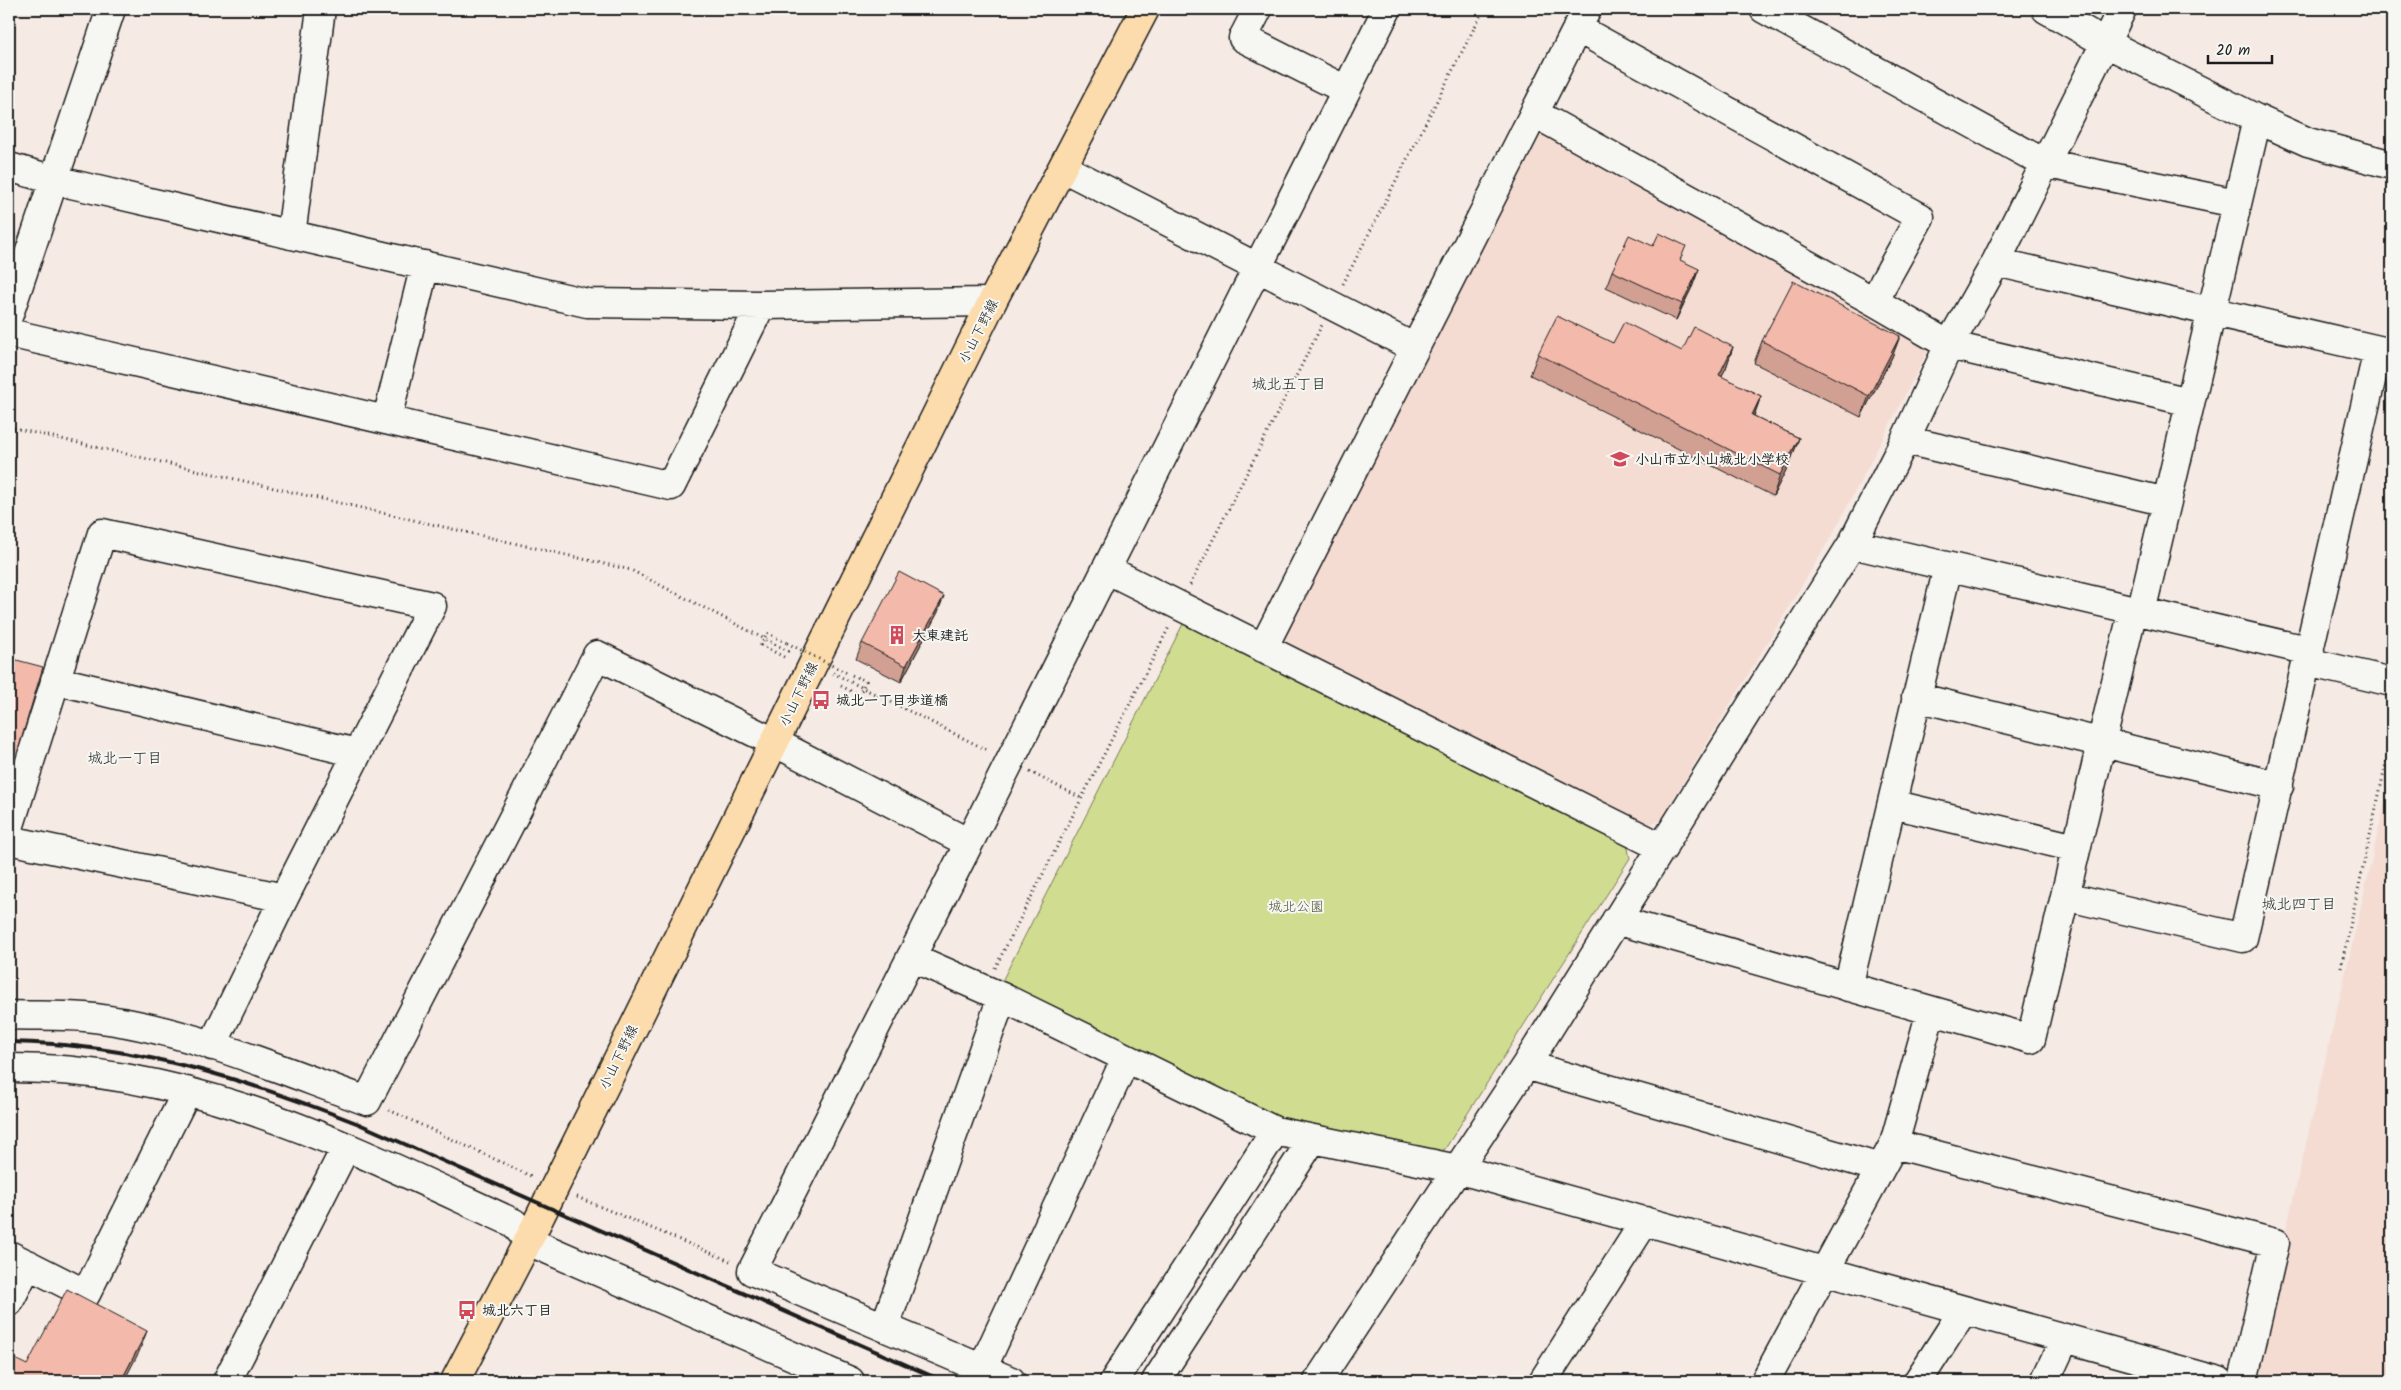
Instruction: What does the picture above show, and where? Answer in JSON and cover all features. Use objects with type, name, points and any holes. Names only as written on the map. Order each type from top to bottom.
[{"type":"main road","name":"小山下野線","points":[[455,1381],[528,1241],[992,302],[1145,9]]},
{"type":"street","points":[[9,314],[111,9]]},
{"type":"street","points":[[291,235],[322,9]]},
{"type":"street","points":[[1258,9],[1243,38],[1346,90]]},
{"type":"street","points":[[1011,1381],[752,1270],[969,843],[1387,9]]},
{"type":"street","points":[[1764,9],[2044,163],[2236,204]]},
{"type":"street","points":[[2046,9],[2104,42],[2256,119],[2308,142],[2392,165]]},
{"type":"street","points":[[1318,1381],[1526,1065],[1852,544],[1905,440],[1949,345],[1996,262],[2122,9]]},
{"type":"street","points":[[1263,648],[1582,18],[1920,217],[1875,302]]},
{"type":"street","points":[[1534,113],[1949,345],[2190,402]]},
{"type":"street","points":[[1616,920],[2031,1039],[2102,742],[2167,502],[2256,119]]},
{"type":"street","points":[[9,167],[54,180],[587,303],[992,302]]},
{"type":"street","points":[[1063,168],[1415,348]]},
{"type":"street","points":[[1996,262],[2385,352],[2309,656],[2243,938],[2065,896]]},
{"type":"street","points":[[387,419],[424,265]]},
{"type":"street","points":[[9,333],[671,486],[761,304]]},
{"type":"street","points":[[1905,440],[2167,502]]},
{"type":"street","points":[[9,828],[102,533],[432,606],[284,898],[212,1046]]},
{"type":"street","points":[[1852,544],[2137,611],[2309,656],[2392,682]]},
{"type":"street","points":[[1848,987],[1948,567]]},
{"type":"street","points":[[1106,569],[1662,848]]},
{"type":"street","points":[[9,1015],[85,1017],[150,1029],[212,1046],[367,1101],[597,654],[774,742],[969,843]]},
{"type":"street","points":[[55,680],[357,753]]},
{"type":"street","points":[[1916,698],[2279,786]]},
{"type":"street","points":[[1892,804],[2076,848]]},
{"type":"street","points":[[9,840],[284,898]]},
{"type":"street","points":[[911,957],[993,993],[1275,1131],[1457,1169],[1825,1273],[2219,1381]]},
{"type":"street","points":[[885,1326],[993,993]]},
{"type":"street","points":[[1765,1381],[1894,1144],[1931,1011]]},
{"type":"street","points":[[982,1369],[1126,1058]]},
{"type":"street","points":[[1526,1065],[1880,1168]]},
{"type":"street","points":[[9,1068],[78,1070],[132,1079],[188,1091],[268,1115],[346,1147],[514,1223],[528,1241],[850,1381]]},
{"type":"street","points":[[9,1302],[18,1260],[86,1294],[188,1091]]},
{"type":"street","points":[[1114,1381],[1275,1131]]},
{"type":"street","points":[[1156,1381],[1312,1140]]},
{"type":"street","points":[[1894,1144],[2276,1243],[2242,1381]]},
{"type":"street","points":[[227,1381],[346,1147]]},
{"type":"street","points":[[1542,1381],[1645,1221]]},
{"type":"street","points":[[1918,1381],[1963,1311]]},
{"type":"street","points":[[2044,1381],[2065,1338]]},
{"type":"path","points":[[993,993],[1083,798],[1484,9]]},
{"type":"path","points":[[9,427],[631,570],[812,663],[1083,798]]},
{"type":"path","points":[[784,657],[761,645],[768,632],[866,682],[859,695],[841,686]]},
{"type":"path","points":[[2341,967],[2392,736]]},
{"type":"shaded area","name":"小山市立小山城北小学校","points":[[1549,132],[1922,337],[1927,353],[1834,532],[1660,821],[1638,827],[1284,648],[1281,632],[1533,137]]},
{"type":"shaded area","points":[[2392,772],[2392,1381],[2251,1381]]},
{"type":"green space","name":"城北公園","points":[[1184,622],[1627,844],[1630,858],[1445,1149],[1434,1155],[1300,1128],[1000,985]]},
{"type":"building","points":[[1659,233],[1686,246],[1680,260],[1699,269],[1682,304],[1612,271],[1629,235],[1653,246]]},
{"type":"building","points":[[1793,281],[1900,336],[1869,396],[1762,341]]},
{"type":"building","points":[[1557,316],[1613,343],[1624,322],[1682,351],[1694,327],[1733,347],[1719,375],[1761,396],[1752,415],[1799,438],[1780,475],[1538,354]]},
{"type":"building","name":"大東建託","points":[[899,572],[944,596],[906,666],[862,643]]},
{"type":"building","points":[[9,658],[43,667],[9,780]]},
{"type":"building","points":[[67,1289],[147,1331],[121,1381],[9,1381],[9,1356],[27,1365]]},
{"type":"railway","points":[[9,1042],[56,1044],[101,1049],[188,1066],[316,1107],[359,1124],[943,1381]]},
{"type":"place","name":"小山市立小山城北小学校","points":[[1620,459]]},
{"type":"place","name":"大東建託","points":[[897,635]]},
{"type":"place","name":"城北一丁目歩道橋","points":[[821,700]]},
{"type":"place","name":"城北六丁目","points":[[467,1310]]},
{"type":"district","name":"城北五丁目","points":[[1289,384]]},
{"type":"district","name":"城北一丁目","points":[[125,758]]},
{"type":"district","name":"城北四丁目","points":[[2299,904]]}]
